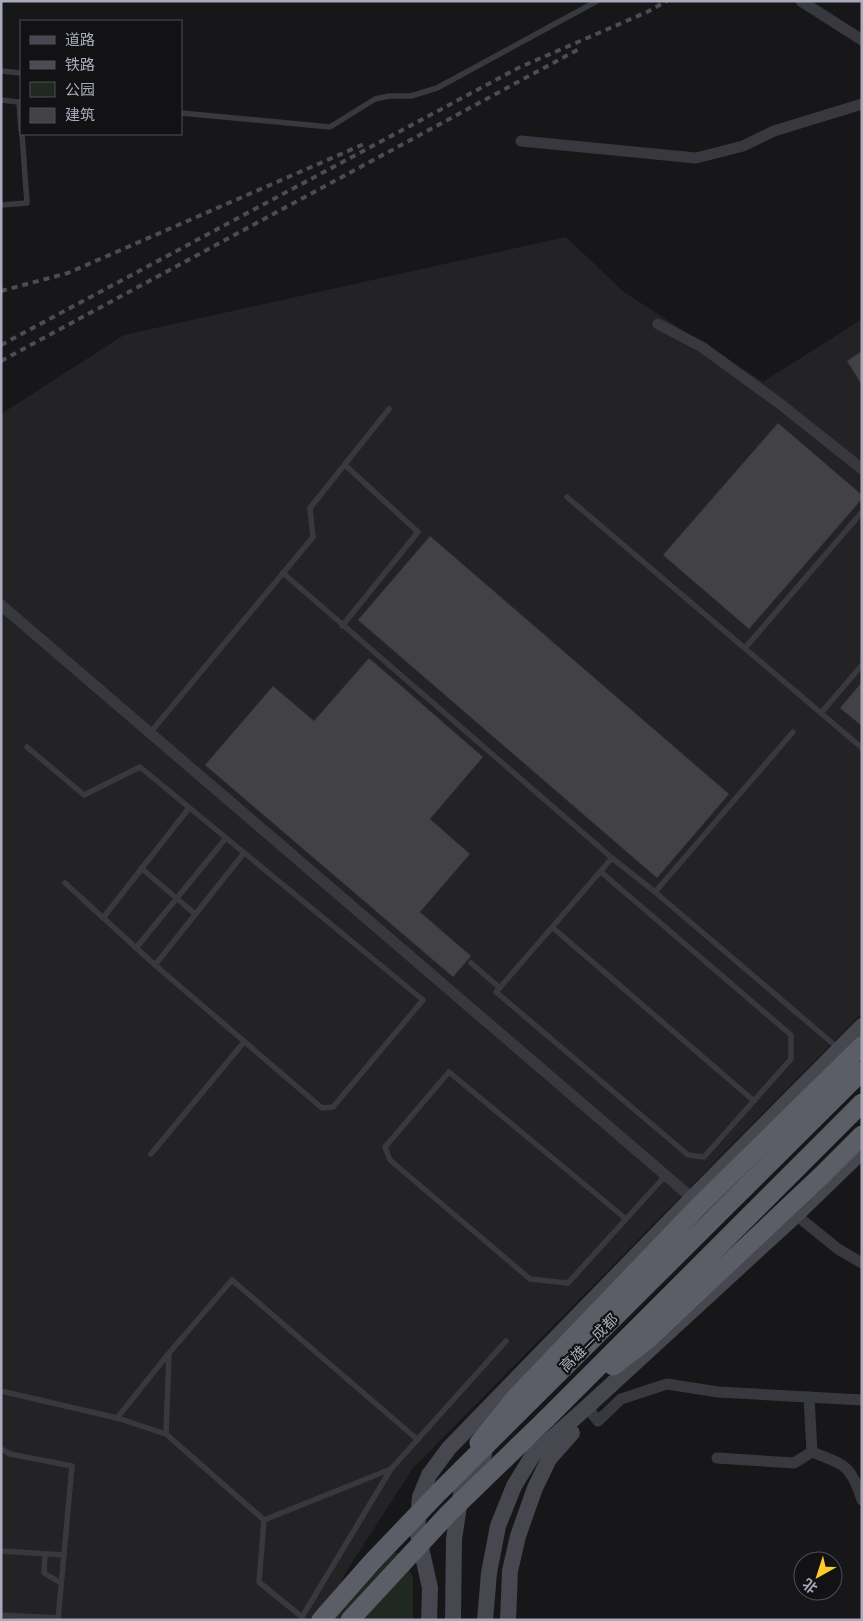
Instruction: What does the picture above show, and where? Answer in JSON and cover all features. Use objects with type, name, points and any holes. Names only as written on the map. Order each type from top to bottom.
[{"type":"highway","points":[[438,1493],[530,1382],[699,1206],[862,1046]]},
{"type":"highway","name":"高雄—成都","points":[[321,1620],[372,1562],[438,1493],[862,1071]]},
{"type":"highway","name":"高雄—成都","points":[[350,1620],[449,1513],[546,1419],[862,1103]]},
{"type":"highway","points":[[546,1419],[647,1340],[822,1176],[862,1135]]},
{"type":"main road","points":[[429,1620],[430,1588],[417,1530],[420,1497],[428,1475],[449,1448],[862,1026]]},
{"type":"main road","points":[[453,1620],[454,1539],[461,1493],[473,1471],[527,1398],[862,1063]]},
{"type":"main road","points":[[485,1620],[489,1573],[498,1526],[514,1486],[534,1455],[796,1215],[862,1151]]},
{"type":"main road","points":[[508,1620],[510,1571],[518,1536],[535,1488],[549,1458],[577,1427],[587,1408]]},
{"type":"street","points":[[801,1],[862,40]]},
{"type":"street","points":[[521,140],[696,158],[743,146],[774,131],[862,104]]},
{"type":"street","points":[[658,324],[702,347],[779,403],[862,469]]},
{"type":"street","points":[[1,606],[692,1198]]},
{"type":"street","points":[[796,1215],[838,1248],[862,1263]]},
{"type":"street","points":[[587,1408],[598,1421],[621,1399],[666,1384],[718,1392],[862,1400]]},
{"type":"street","points":[[809,1397],[812,1452]]},
{"type":"street","points":[[717,1458],[794,1463],[812,1452]]},
{"type":"street","points":[[812,1452],[842,1463],[855,1479],[862,1500]]},
{"type":"lane","points":[[182,114],[330,126],[375,99],[390,96],[411,96],[437,88],[596,1]]},
{"type":"lane","points":[[1,72],[20,73]]},
{"type":"lane","points":[[1,100],[19,102],[20,117]]},
{"type":"lane","points":[[1,205],[27,203],[21,135]]},
{"type":"lane","points":[[150,733],[313,537],[310,508],[389,409]]},
{"type":"lane","points":[[342,626],[418,532],[344,465]]},
{"type":"lane","points":[[567,497],[862,748]]},
{"type":"lane","points":[[745,648],[862,512]]},
{"type":"lane","points":[[283,574],[612,858],[655,892],[840,1049]]},
{"type":"lane","points":[[821,713],[862,665]]},
{"type":"lane","points":[[655,892],[793,732]]},
{"type":"lane","points":[[27,747],[84,795],[140,767],[424,1000],[334,1107],[322,1108],[154,965],[65,883]]},
{"type":"lane","points":[[103,918],[188,808]]},
{"type":"lane","points":[[136,948],[226,838]]},
{"type":"lane","points":[[154,965],[244,853]]},
{"type":"lane","points":[[601,872],[790,1036],[791,1059],[704,1157],[688,1155],[496,992],[612,858]]},
{"type":"lane","points":[[141,868],[195,914]]},
{"type":"lane","points":[[552,927],[754,1101]]},
{"type":"lane","points":[[471,963],[500,988]]},
{"type":"lane","points":[[151,1154],[244,1042]]},
{"type":"lane","points":[[626,1219],[449,1072],[385,1147],[390,1160],[530,1279],[568,1283],[666,1175]]},
{"type":"lane","points":[[117,1418],[168,1353],[232,1280],[418,1440]]},
{"type":"lane","points":[[264,1520],[259,1582],[302,1618],[391,1469],[506,1341]]},
{"type":"lane","points":[[166,1434],[168,1353]]},
{"type":"lane","points":[[1,1391],[117,1418],[166,1434],[264,1520]]},
{"type":"lane","points":[[1,1449],[10,1454],[72,1466],[58,1619],[1,1615]]},
{"type":"lane","points":[[264,1520],[391,1469]]},
{"type":"lane","points":[[1,1551],[64,1555]]},
{"type":"lane","points":[[45,1554],[44,1573],[61,1583]]},
{"type":"shaded area","points":[[566,237],[624,292],[763,382],[862,319],[862,1013],[413,1468],[346,1572],[323,1620],[1,1620],[1,414],[124,335]]},
{"type":"green space","points":[[373,1552],[398,1553],[413,1577],[413,1620],[331,1620]]},
{"type":"building","points":[[862,351],[862,385],[847,361]]},
{"type":"building","points":[[778,423],[862,495],[862,499],[749,629],[663,555]]},
{"type":"building","points":[[430,536],[729,794],[657,878],[358,620]]},
{"type":"building","points":[[369,658],[483,757],[430,819],[470,854],[420,912],[471,956],[453,977],[205,765],[273,686],[314,721]]},
{"type":"building","points":[[862,682],[862,726],[840,708]]},
{"type":"railway","points":[[1,345],[518,68],[647,12],[667,1]]},
{"type":"railway","points":[[1,361],[579,49]]},
{"type":"railway","points":[[1,291],[68,273],[364,144]]}]
